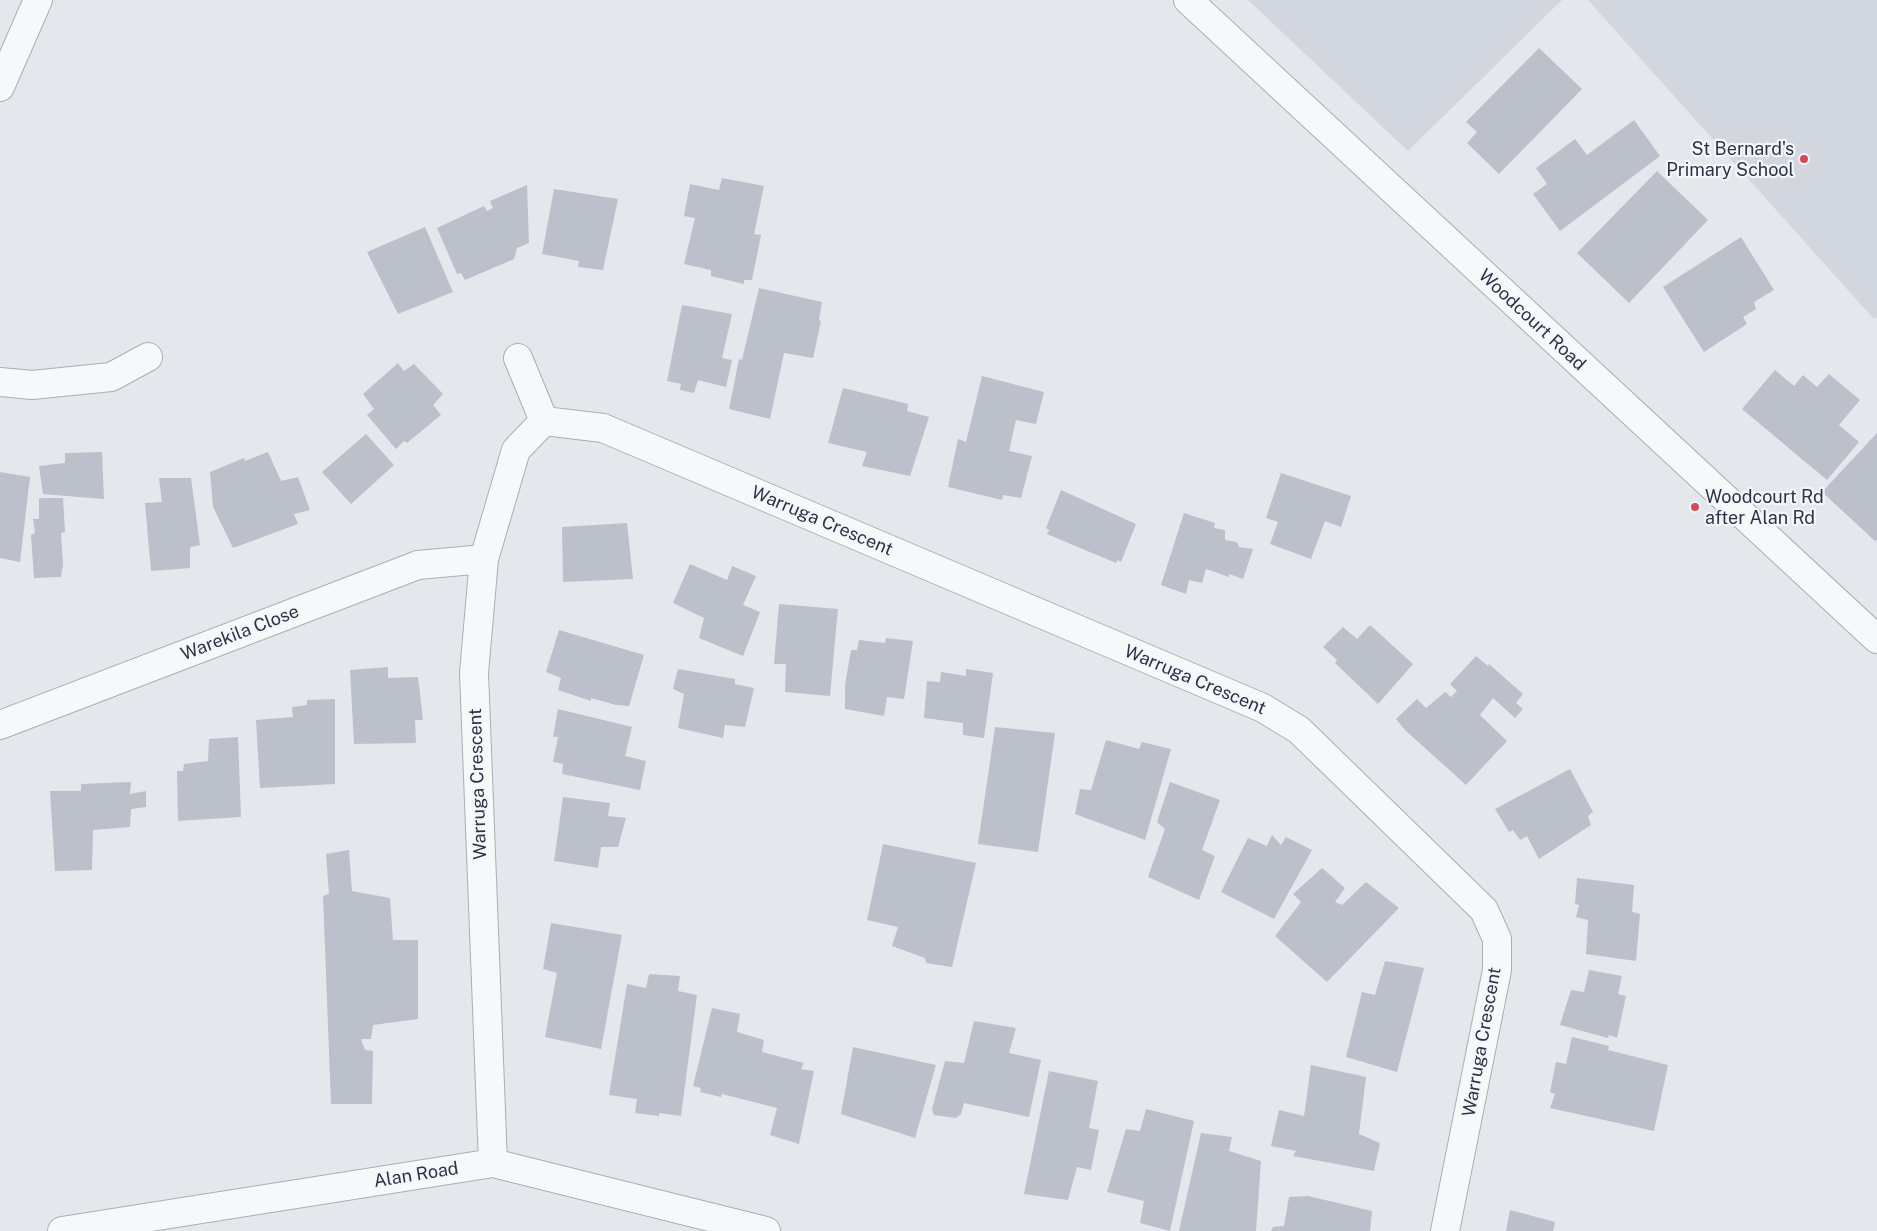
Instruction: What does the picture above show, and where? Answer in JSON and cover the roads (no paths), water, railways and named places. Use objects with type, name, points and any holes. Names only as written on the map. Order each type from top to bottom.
[{"type":"street","points":[[0,87],[38,0]]},
{"type":"street","name":"Woodcourt Road","points":[[1188,0],[1877,639]]},
{"type":"street","points":[[0,382],[32,385],[111,377],[148,357]]},
{"type":"street","points":[[518,358],[544,421]]},
{"type":"street","name":"Warruga Crescent","points":[[493,1163],[474,673],[484,559],[516,450],[544,421],[603,428],[1263,708],[1299,730],[1484,910],[1497,939],[1497,970],[1445,1231]]},
{"type":"street","name":"Warekila Close","points":[[0,725],[418,565],[484,559]]},
{"type":"street","name":"Alan Road","points":[[62,1231],[493,1163],[766,1231]]},
{"type":"place","name":"St Bernard's Primary School","points":[[1804,159]]},
{"type":"place","name":"Woodcourt Rd after Alan Rd","points":[[1695,507]]}]
